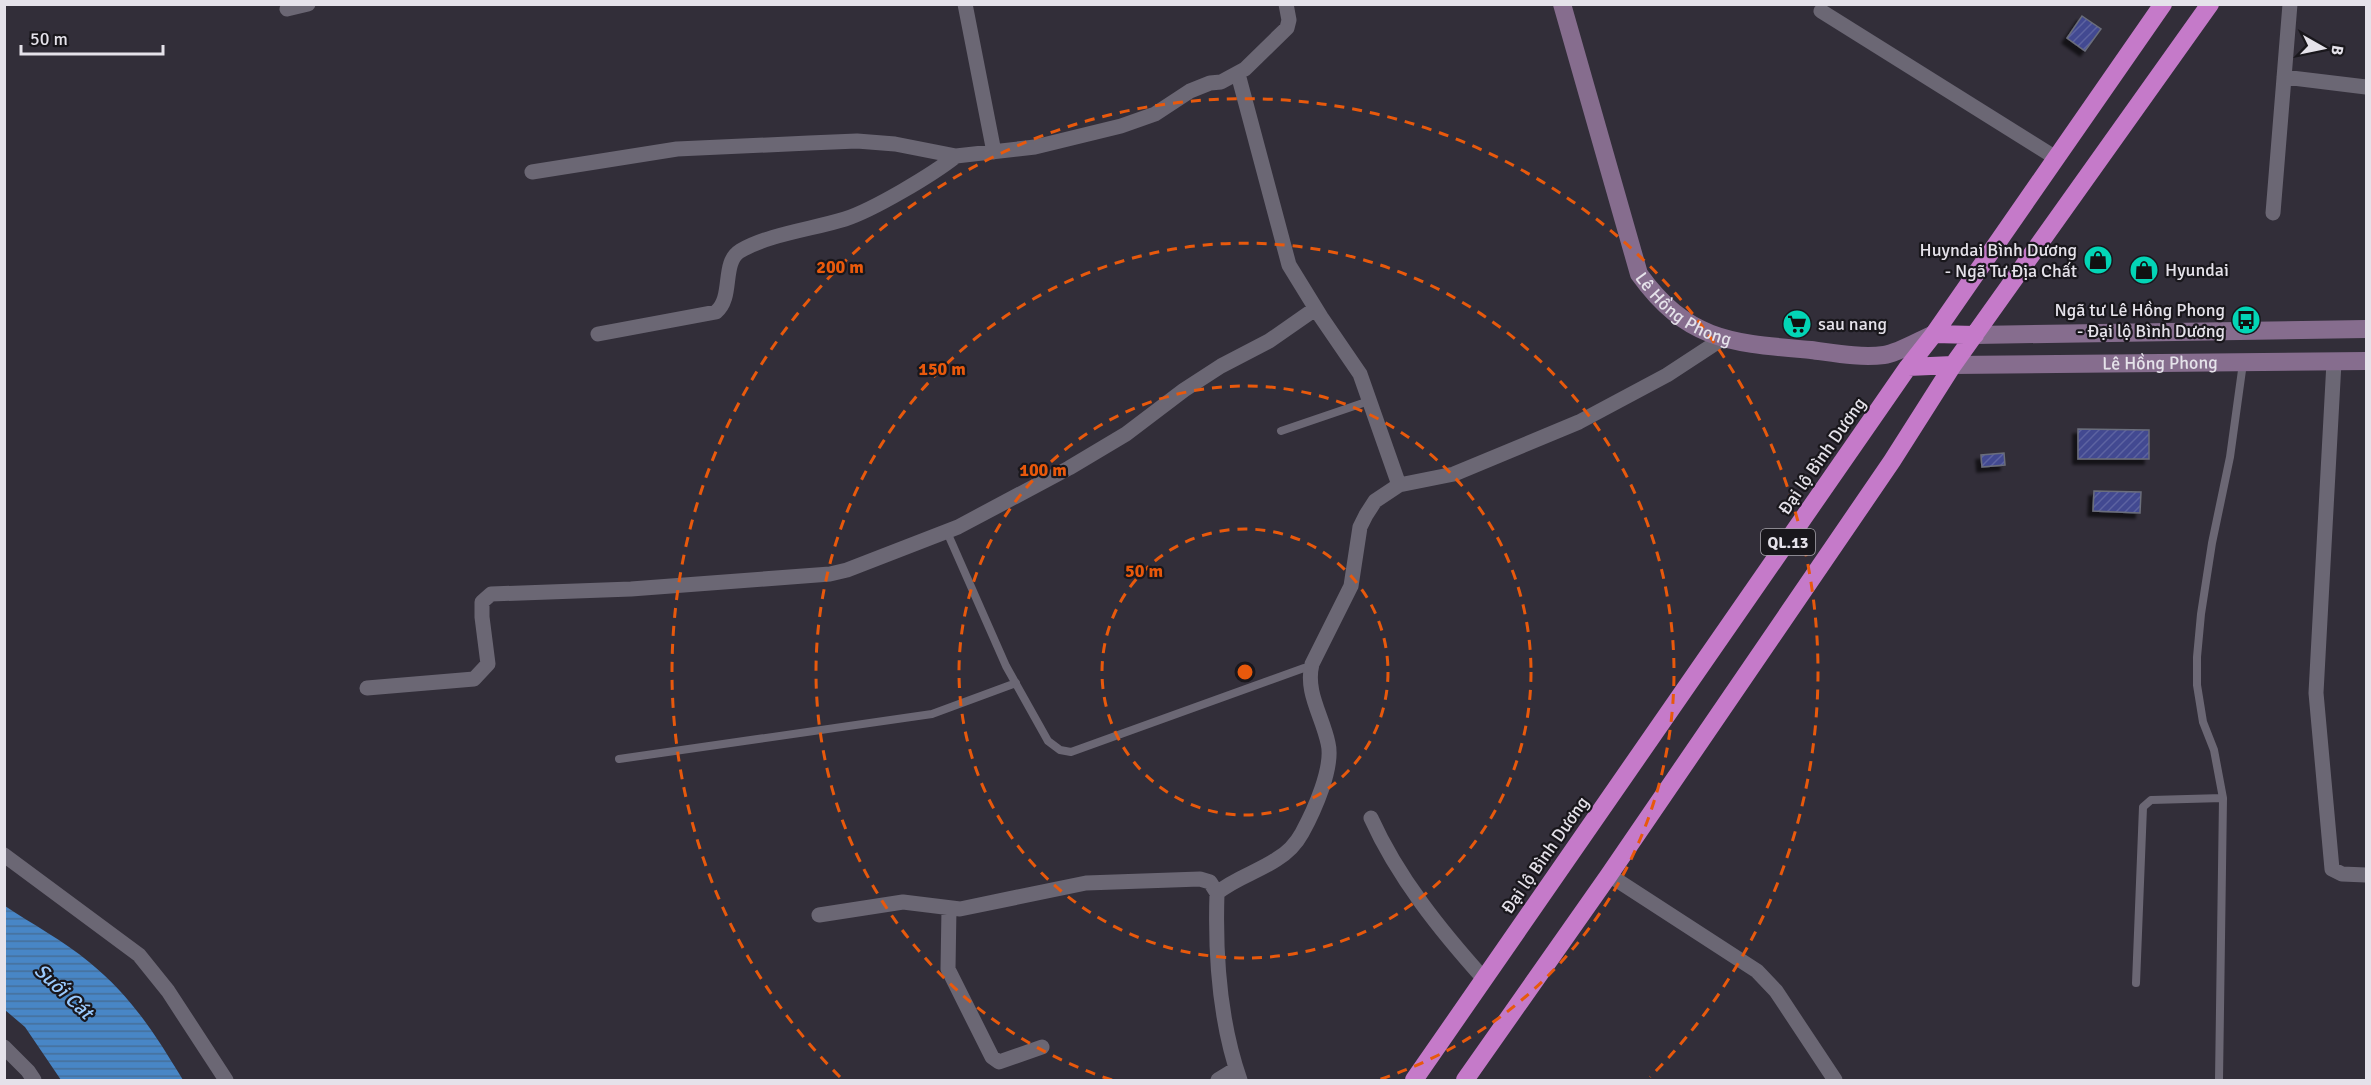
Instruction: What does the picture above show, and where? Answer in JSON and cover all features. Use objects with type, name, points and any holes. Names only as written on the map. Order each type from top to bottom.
[{"type":"highway","name":"Đại lộ Bình Dương","points":[[1414,1080],[1908,367],[1934,334],[2163,4]]},
{"type":"highway","name":"QL.13","points":[[1466,1080],[1892,461],[1953,365],[2211,4]]},
{"type":"highway","points":[[1934,334],[1975,335]]},
{"type":"highway","points":[[1908,367],[1953,365]]},
{"type":"street","points":[[287,9],[308,4]]},
{"type":"street","points":[[965,4],[994,152]]},
{"type":"street","points":[[532,172],[677,149],[848,141],[895,144],[956,156],[1035,147],[1121,126],[1155,114],[1190,91],[1210,83],[1221,82],[1238,74],[1287,28],[1286,4]]},
{"type":"street","name":"Lê Hồng Phong","points":[[1562,4],[1639,274],[1652,292],[1691,326],[1722,339],[1763,346],[1857,355],[1886,355],[1934,334]]},
{"type":"street","points":[[2272,213],[2290,4]]},
{"type":"street","points":[[1821,11],[2056,158]]},
{"type":"street","points":[[1238,74],[1289,265],[1315,309],[1360,374],[1399,485]]},
{"type":"street","points":[[2284,77],[2367,87]]},
{"type":"street","points":[[598,334],[716,312],[723,306],[732,261],[737,253],[765,241],[847,218],[881,201],[956,156]]},
{"type":"street","points":[[367,688],[474,679],[488,664],[482,602],[491,594],[632,589],[830,574],[847,570],[947,532],[1069,468],[1126,434],[1184,390],[1221,366],[1269,341],[1315,309]]},
{"type":"street","name":"Lê Hồng Phong","points":[[1975,335],[2367,329]]},
{"type":"street","points":[[1217,893],[1227,885],[1276,860],[1290,849],[1302,834],[1323,783],[1330,752],[1311,691],[1310,669],[1351,586],[1360,527],[1375,501],[1399,485],[1454,474],[1579,422],[1667,375],[1722,339]]},
{"type":"street","points":[[1886,355],[1908,367]]},
{"type":"street","name":"Lê Hồng Phong","points":[[1953,365],[2367,361]]},
{"type":"street","points":[[2334,362],[2316,693],[2332,868],[2342,874],[2367,875]]},
{"type":"street","points":[[1371,818],[1409,883],[1461,953],[1484,979]]},
{"type":"street","points":[[4,855],[139,955],[168,991],[226,1080]]},
{"type":"street","points":[[1609,875],[1757,971],[1776,992],[1835,1080]]},
{"type":"street","points":[[819,915],[895,902],[960,909],[1086,883],[1200,879],[1210,882],[1217,893],[1223,1015],[1238,1075],[1218,1080]]},
{"type":"street","points":[[949,908],[948,969],[992,1057],[999,1062],[1042,1047]]},
{"type":"street","points":[[4,1047],[34,1080]]},
{"type":"lane","points":[[2219,1080],[2223,798],[2214,750],[2203,722],[2197,685],[2197,657],[2210,553],[2230,457],[2244,362]]},
{"type":"lane","points":[[1281,431],[1369,401]]},
{"type":"lane","points":[[947,532],[1016,683],[1048,741],[1060,750],[1071,752],[1293,672],[1310,669]]},
{"type":"lane","points":[[619,759],[932,714],[1016,683]]},
{"type":"lane","points":[[2136,983],[2143,807],[2151,800],[2223,798]]},
{"type":"water","name":"Suối Cát","points":[[5,906],[69,947],[104,975],[142,1017],[183,1080],[61,1080],[25,1027],[5,1010]]},
{"type":"building","points":[[2082,16],[2101,29],[2085,51],[2067,38]]},
{"type":"building","points":[[2078,429],[2149,430],[2149,459],[2078,459]]},
{"type":"building","points":[[2004,453],[2005,465],[1982,467],[1981,455]]},
{"type":"building","points":[[2094,491],[2141,492],[2140,513],[2093,511]]},
{"type":"place","name":"Huyndai Bình Dương - Ngã Tư Địa Chất","points":[[2098,260]]},
{"type":"place","name":"Hyundai","points":[[2144,270]]},
{"type":"place","name":"Ngã tư Lê Hồng Phong - Đại lộ Bình Dương","points":[[2246,320]]},
{"type":"place","name":"sau nang","points":[[1797,324]]}]
